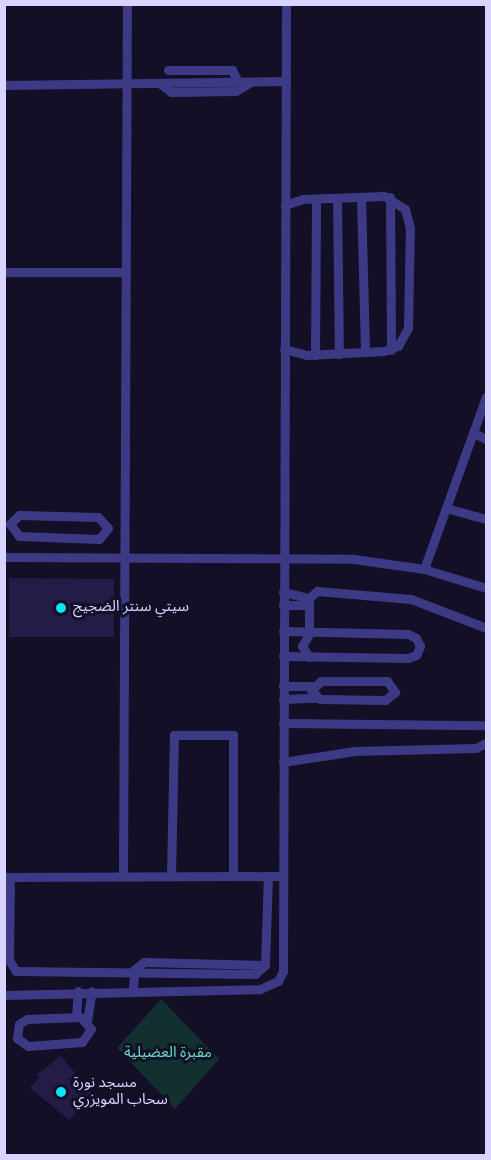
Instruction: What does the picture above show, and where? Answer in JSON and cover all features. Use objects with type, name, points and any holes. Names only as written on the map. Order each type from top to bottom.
[{"type":"street","points":[[123,876],[127,4]]},
{"type":"street","points":[[4,995],[78,991],[260,989],[278,981],[283,961],[286,4]]},
{"type":"street","points":[[168,70],[232,70],[238,82]]},
{"type":"street","points":[[4,85],[286,81]]},
{"type":"street","points":[[159,83],[171,92],[236,92],[251,82]]},
{"type":"street","points":[[361,197],[364,352]]},
{"type":"street","points":[[284,349],[315,355],[339,354],[391,350],[403,341],[408,327],[410,222],[405,209],[390,197],[316,199],[285,205]]},
{"type":"street","points":[[390,197],[391,350]]},
{"type":"street","points":[[337,198],[339,354]]},
{"type":"street","points":[[315,355],[316,199]]},
{"type":"street","points":[[4,272],[126,272]]},
{"type":"street","points":[[423,568],[486,397]]},
{"type":"street","points":[[474,433],[486,439]]},
{"type":"street","points":[[446,508],[486,519]]},
{"type":"street","points":[[18,515],[98,517],[108,528],[99,539],[48,537],[15,534],[11,519],[18,515]]},
{"type":"street","points":[[48,537],[48,558]]},
{"type":"street","points":[[4,557],[354,559],[423,568],[486,588]]},
{"type":"street","points":[[283,592],[309,602]]},
{"type":"street","points":[[309,657],[302,646],[309,634],[309,602],[314,592],[393,595],[430,604],[486,628]]},
{"type":"street","points":[[283,605],[309,602]]},
{"type":"street","points":[[283,631],[309,634],[408,634],[416,638],[420,646],[416,655],[408,658],[283,656]]},
{"type":"street","points":[[283,686],[312,686],[321,681],[387,681],[395,692],[385,700],[283,699]]},
{"type":"street","points":[[312,686],[316,698]]},
{"type":"street","points":[[283,723],[486,725]]},
{"type":"street","points":[[171,876],[174,735],[233,735],[233,876]]},
{"type":"street","points":[[283,759],[303,759],[355,751],[476,748],[486,743]]},
{"type":"street","points":[[268,876],[265,965],[255,974],[25,973],[16,971],[9,960],[7,877],[123,876],[268,876],[283,876]]},
{"type":"street","points":[[24,994],[25,973]]},
{"type":"street","points":[[133,990],[134,974]]},
{"type":"street","points":[[76,1017],[78,991]]},
{"type":"street","points":[[87,1021],[76,1017],[27,1019],[19,1024],[17,1038],[28,1046],[82,1042],[90,1033],[87,1021],[92,991]]},
{"type":"green space","name":"مقبرة العضيلية","points":[[161,999],[219,1059],[175,1109],[117,1048]]},
{"type":"building","name":"سيتي سنتر الضجيج","points":[[9,578],[114,579],[114,637],[9,637]]},
{"type":"building","name":"مسجد نورة سحاب المويزري","points":[[61,1056],[93,1095],[69,1120],[30,1088],[39,1078],[36,1075]]},
{"type":"place","name":"سيتي سنتر الضجيج","points":[[61,608]]},
{"type":"place","name":"مسجد نورة سحاب المويزري","points":[[61,1092]]}]
